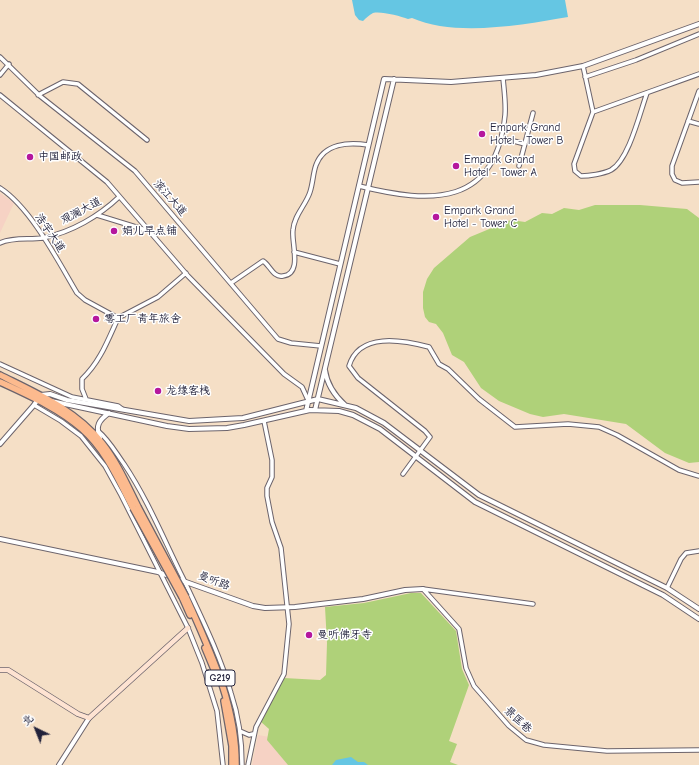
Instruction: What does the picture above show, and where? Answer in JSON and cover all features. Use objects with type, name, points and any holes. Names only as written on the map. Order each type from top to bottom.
[{"type":"highway","points":[[0,375],[37,400]]},
{"type":"highway","points":[[0,382],[37,400],[51,401]]},
{"type":"highway","name":"G219","points":[[37,400],[82,429],[99,448],[135,508],[184,597],[215,662],[230,708],[236,744],[236,765]]},
{"type":"highway","name":"G219","points":[[51,401],[85,425],[101,442],[119,469],[135,508]]},
{"type":"highway","name":"G219","points":[[184,597],[213,666],[225,706],[232,746],[232,765]]},
{"type":"main road","points":[[0,670],[8,670],[78,714],[89,718],[188,628]]},
{"type":"street","points":[[306,411],[384,79],[451,82],[536,75],[583,66],[699,24]]},
{"type":"street","points":[[585,76],[636,60],[699,34]]},
{"type":"street","name":"滨江大道","points":[[0,57],[9,64],[38,95],[134,171],[278,339],[290,343],[321,346]]},
{"type":"street","points":[[0,75],[9,64]]},
{"type":"street","points":[[583,66],[593,112],[574,164],[575,171],[580,176],[611,170],[620,162],[626,153],[647,93]]},
{"type":"street","points":[[593,112],[699,74]]},
{"type":"street","points":[[359,186],[418,198],[439,196],[457,191],[472,183],[484,173],[495,158],[502,138],[505,113],[504,78]]},
{"type":"street","points":[[315,410],[394,79]]},
{"type":"street","points":[[38,95],[63,82],[78,84],[147,140]]},
{"type":"street","points":[[699,91],[672,166],[672,174],[675,180],[682,183],[699,182]]},
{"type":"street","points":[[0,95],[107,182],[186,273],[284,374],[302,387],[308,400]]},
{"type":"street","points":[[519,166],[533,113]]},
{"type":"street","points":[[688,121],[699,124]]},
{"type":"street","points":[[502,138],[525,144]]},
{"type":"street","points":[[231,283],[263,261],[267,263],[274,273],[279,276],[288,275],[294,265],[292,230],[295,220],[310,192],[317,164],[321,157],[328,150],[346,143],[368,145]]},
{"type":"street","name":"浩宇大道","points":[[0,188],[21,206],[77,293],[85,300],[118,318]]},
{"type":"street","name":"观澜大道","points":[[0,243],[43,238],[70,229],[97,215],[119,197]]},
{"type":"street","points":[[97,215],[150,231]]},
{"type":"street","points":[[294,252],[340,264]]},
{"type":"street","points":[[86,399],[82,389],[82,379],[91,370],[103,352],[118,318],[158,297],[186,273]]},
{"type":"street","points":[[403,474],[422,451],[430,437],[425,431],[358,378],[349,366],[351,358],[360,347],[376,342],[392,341],[429,347],[439,364],[448,369],[479,398],[515,427],[568,424],[599,427],[679,470],[699,476]]},
{"type":"street","points":[[0,364],[72,397],[118,406],[122,409]]},
{"type":"street","points":[[325,367],[333,393],[345,405]]},
{"type":"street","points":[[0,444],[37,400],[50,394],[68,400],[189,421],[226,420],[267,413],[308,400],[318,399],[345,405],[370,414],[422,451],[465,485],[492,503],[667,588],[699,609]]},
{"type":"street","points":[[37,400],[72,428],[91,447],[105,466],[121,495],[158,572],[188,628],[202,663],[217,711],[223,765]]},
{"type":"street","points":[[51,401],[189,429],[227,428],[306,411],[339,411],[366,421],[417,457],[475,502],[663,595],[699,619]]},
{"type":"street","points":[[101,442],[96,431],[100,419],[109,413]]},
{"type":"street","points":[[145,421],[147,414]]},
{"type":"street","points":[[248,765],[253,734],[284,674],[288,646],[288,608],[281,548],[272,522],[267,496],[267,488],[272,477],[272,460],[264,421]]},
{"type":"street","points":[[96,431],[104,436],[129,471],[158,524],[183,580],[196,602],[221,659],[232,694],[240,731],[242,765]]},
{"type":"street","name":"曼听路","points":[[0,539],[158,572],[259,607],[288,608],[363,599],[398,591],[423,589]]},
{"type":"street","points":[[667,588],[686,553],[699,551]]},
{"type":"street","points":[[423,589],[533,604]]},
{"type":"street","name":"景匡巷","points":[[423,589],[459,629],[466,668],[474,686],[509,726],[526,740],[544,745],[607,751],[699,750]]},
{"type":"street","points":[[59,765],[89,718]]},
{"type":"street","points":[[240,731],[248,735],[253,734]]},
{"type":"shaded area","points":[[0,193],[14,203],[0,233]]},
{"type":"shaded area","points":[[258,735],[270,737],[293,765],[252,765]]},
{"type":"green space","points":[[595,205],[640,205],[687,209],[699,218],[699,462],[689,463],[665,453],[626,424],[564,414],[543,417],[530,414],[499,401],[481,388],[464,362],[452,355],[443,333],[436,324],[429,322],[425,317],[423,308],[423,292],[427,279],[434,268],[470,237],[511,220],[525,222],[542,213],[552,214],[564,208],[579,210]]},
{"type":"green space","points":[[411,593],[421,593],[456,631],[462,669],[469,685],[449,741],[457,744],[450,762],[458,765],[288,765],[267,740],[269,729],[260,721],[284,678],[320,680],[326,675],[327,643],[325,607],[364,603]]},
{"type":"water","points":[[352,0],[565,0],[568,17],[489,28],[448,27],[429,24],[412,18],[408,19],[396,15],[381,13],[373,13],[363,21],[359,20],[355,15]]},
{"type":"water","points":[[351,757],[358,762],[364,762],[368,765],[332,765],[336,760]]},
{"type":"place","name":"Empark Grand Hotel - Tower B","points":[[482,134]]},
{"type":"place","name":"中国邮政","points":[[30,157]]},
{"type":"place","name":"Empark Grand Hotel - Tower A","points":[[456,166]]},
{"type":"place","name":"Empark Grand Hotel - Tower C","points":[[436,217]]},
{"type":"place","name":"娟儿早点铺","points":[[114,231]]},
{"type":"place","name":"零工厂青年旅舍","points":[[96,319]]},
{"type":"place","name":"龙缘客栈","points":[[158,391]]},
{"type":"place","name":"曼听佛牙寺","points":[[309,635]]}]
